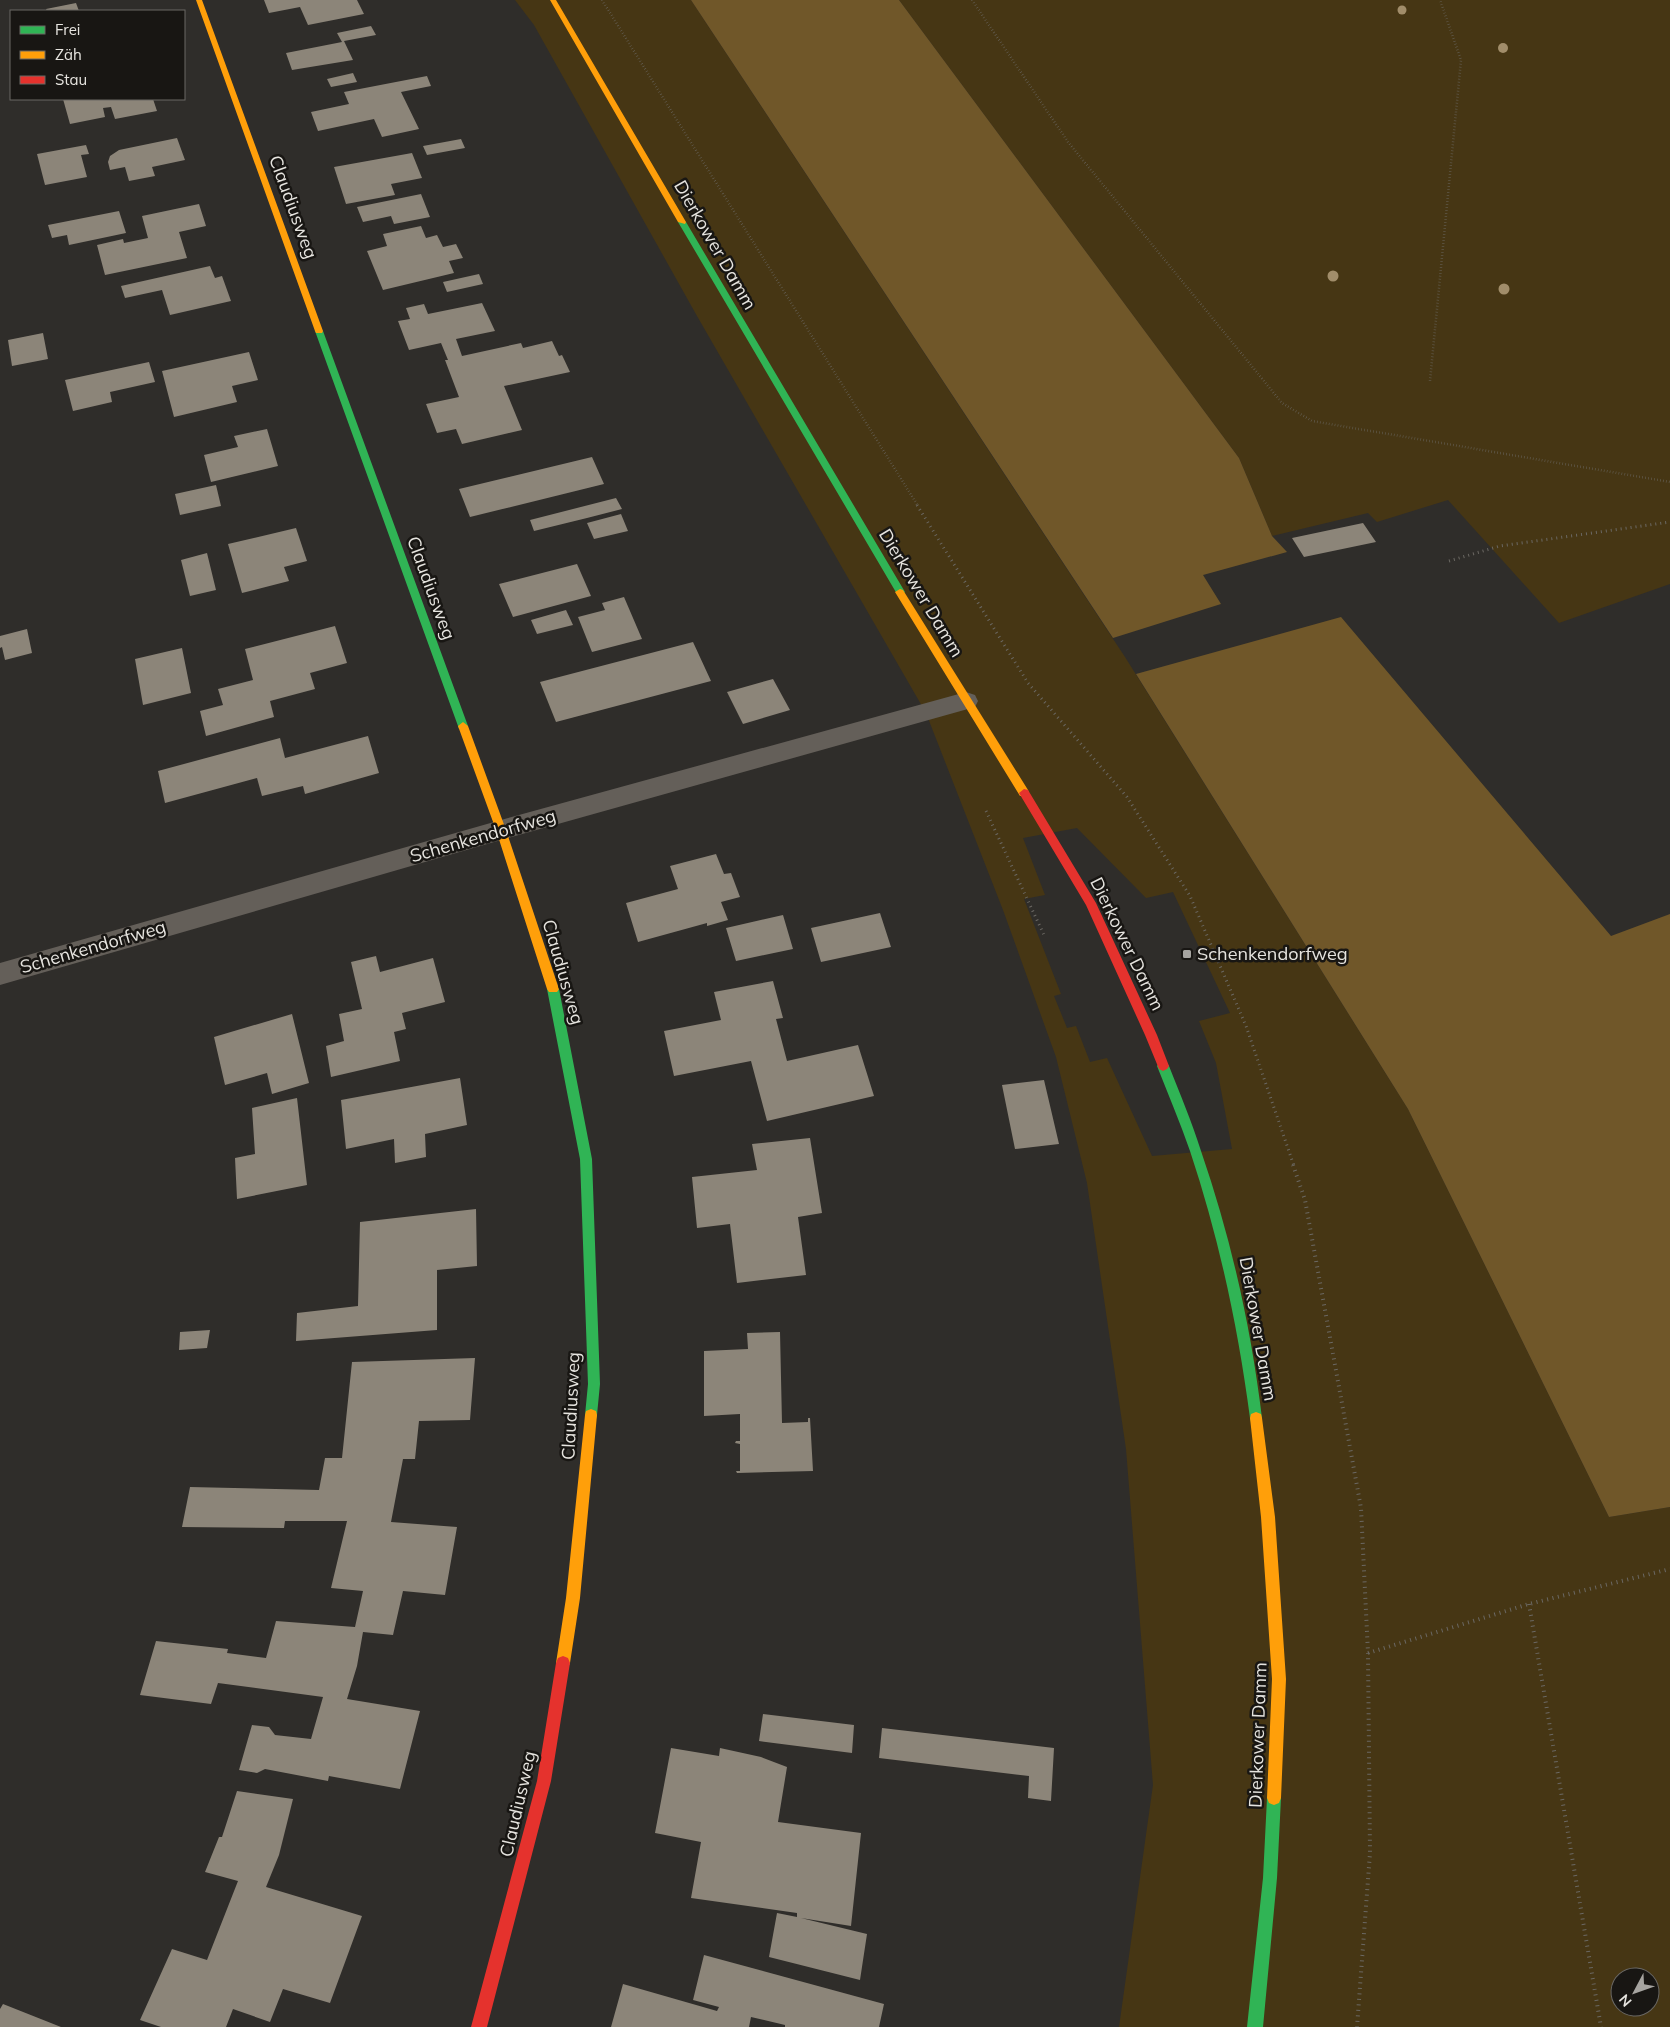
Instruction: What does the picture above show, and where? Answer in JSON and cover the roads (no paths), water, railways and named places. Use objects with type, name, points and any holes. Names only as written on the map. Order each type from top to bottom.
[{"type":"street","name":"Claudiusweg","points":[[200,0],[501,830],[555,994],[586,1159],[594,1384],[573,1598],[544,1781],[479,2027]]},
{"type":"street","name":"Dierkower Damm","points":[[553,0],[828,474],[966,701],[1047,828],[1095,912],[1169,1079],[1199,1161],[1228,1256],[1253,1390],[1268,1517],[1279,1678],[1270,1878],[1255,2027]]},
{"type":"street","name":"Schenkendorfweg","points":[[0,974],[501,830],[966,701]]},
{"type":"place","name":"Schenkendorfweg","points":[[1187,954]]}]
